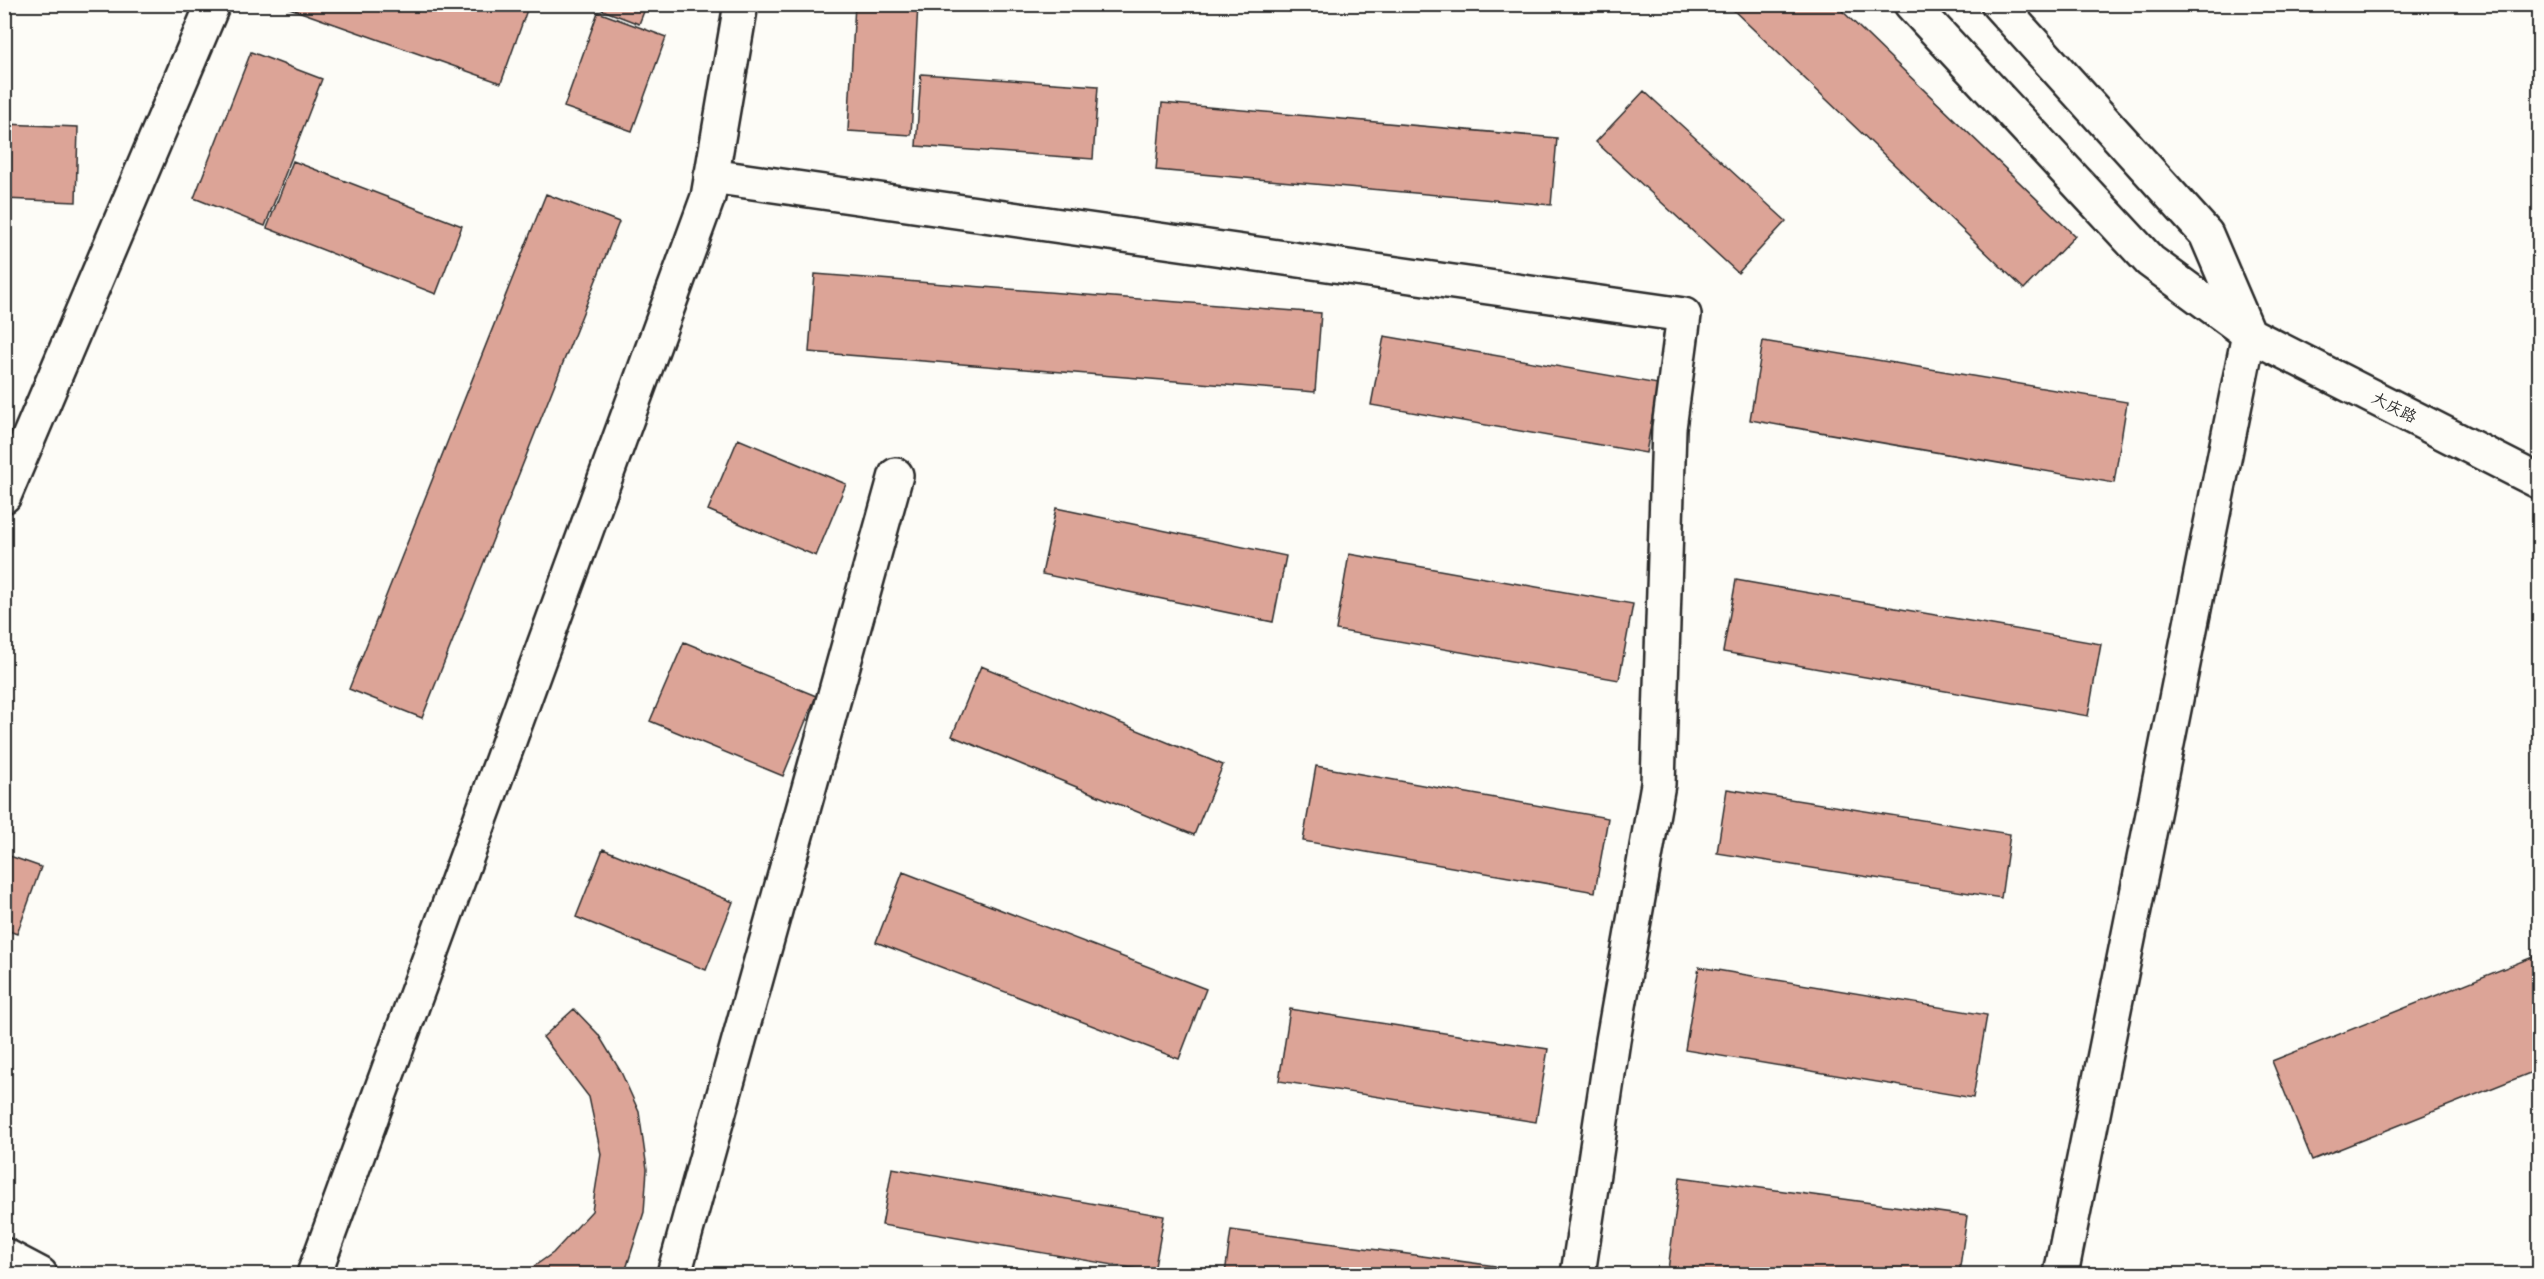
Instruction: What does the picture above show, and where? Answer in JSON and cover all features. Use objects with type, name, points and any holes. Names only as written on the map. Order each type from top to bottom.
[{"type":"street","points":[[4,496],[213,4]]},
{"type":"street","points":[[314,1275],[708,197],[741,4]]},
{"type":"street","name":"大庆路","points":[[1911,4],[2150,261],[2249,334],[2540,482]]},
{"type":"street","points":[[1998,4],[2206,234],[2249,334],[2061,1275]]},
{"type":"street","points":[[711,176],[1684,315],[1669,428],[1658,784],[1612,1040],[1578,1275]]},
{"type":"street","points":[[674,1274],[896,475]]},
{"type":"street","points":[[4,1255],[40,1275]]},
{"type":"building","points":[[278,4],[513,4],[527,10],[501,83]]},
{"type":"building","points":[[587,4],[647,4],[639,24]]},
{"type":"building","points":[[855,4],[918,4],[911,135],[848,131]]},
{"type":"building","points":[[1485,4],[1576,4],[1576,9]]},
{"type":"building","points":[[1727,4],[1835,4],[2075,236],[2024,289]]},
{"type":"building","points":[[598,12],[666,37],[632,131],[564,107]]},
{"type":"building","points":[[251,52],[322,79],[265,226],[194,198]]},
{"type":"building","points":[[921,74],[1098,86],[1093,159],[916,146]]},
{"type":"building","points":[[1644,91],[1786,221],[1738,273],[1596,142]]},
{"type":"building","points":[[1162,103],[1557,138],[1551,205],[1156,170]]},
{"type":"building","points":[[4,124],[78,127],[76,202],[4,199]]},
{"type":"building","points":[[293,161],[462,226],[436,294],[267,228]]},
{"type":"building","points":[[546,194],[619,222],[422,718],[349,689]]},
{"type":"building","points":[[815,274],[1321,313],[1315,392],[809,352]]},
{"type":"building","points":[[1384,336],[1658,384],[1646,453],[1371,405]]},
{"type":"building","points":[[1763,341],[2127,402],[2114,483],[1750,420]]},
{"type":"building","points":[[738,439],[846,484],[816,556],[708,510]]},
{"type":"building","points":[[1056,508],[1286,556],[1273,622],[1042,574]]},
{"type":"building","points":[[1349,554],[1633,604],[1619,680],[1336,630]]},
{"type":"building","points":[[1736,580],[2101,644],[2088,716],[1723,652]]},
{"type":"building","points":[[684,642],[816,696],[783,776],[650,721]]},
{"type":"building","points":[[981,666],[1223,765],[1194,835],[952,736]]},
{"type":"building","points":[[1316,766],[1608,818],[1595,892],[1303,841]]},
{"type":"building","points":[[1727,789],[2010,834],[2001,898],[1717,853]]},
{"type":"building","points":[[603,849],[733,902],[706,970],[576,917]]},
{"type":"building","points":[[4,854],[41,867],[17,934],[4,929]]},
{"type":"building","points":[[903,872],[1206,989],[1179,1059],[876,942]]},
{"type":"building","points":[[2540,954],[2540,1069],[2312,1160],[2272,1061]]},
{"type":"building","points":[[1699,967],[1987,1015],[1973,1098],[1685,1050]]},
{"type":"building","points":[[574,1009],[598,1034],[621,1072],[639,1112],[647,1169],[644,1212],[626,1269],[621,1274],[523,1274],[553,1253],[592,1211],[601,1154],[589,1097],[543,1037]]},
{"type":"building","points":[[1290,1009],[1548,1049],[1536,1122],[1279,1081]]},
{"type":"building","points":[[892,1168],[1164,1216],[1154,1272],[882,1225]]},
{"type":"building","points":[[1680,1177],[1967,1216],[1959,1274],[1699,1274],[1668,1270]]},
{"type":"building","points":[[1231,1230],[1495,1266],[1494,1274],[1225,1274]]}]
